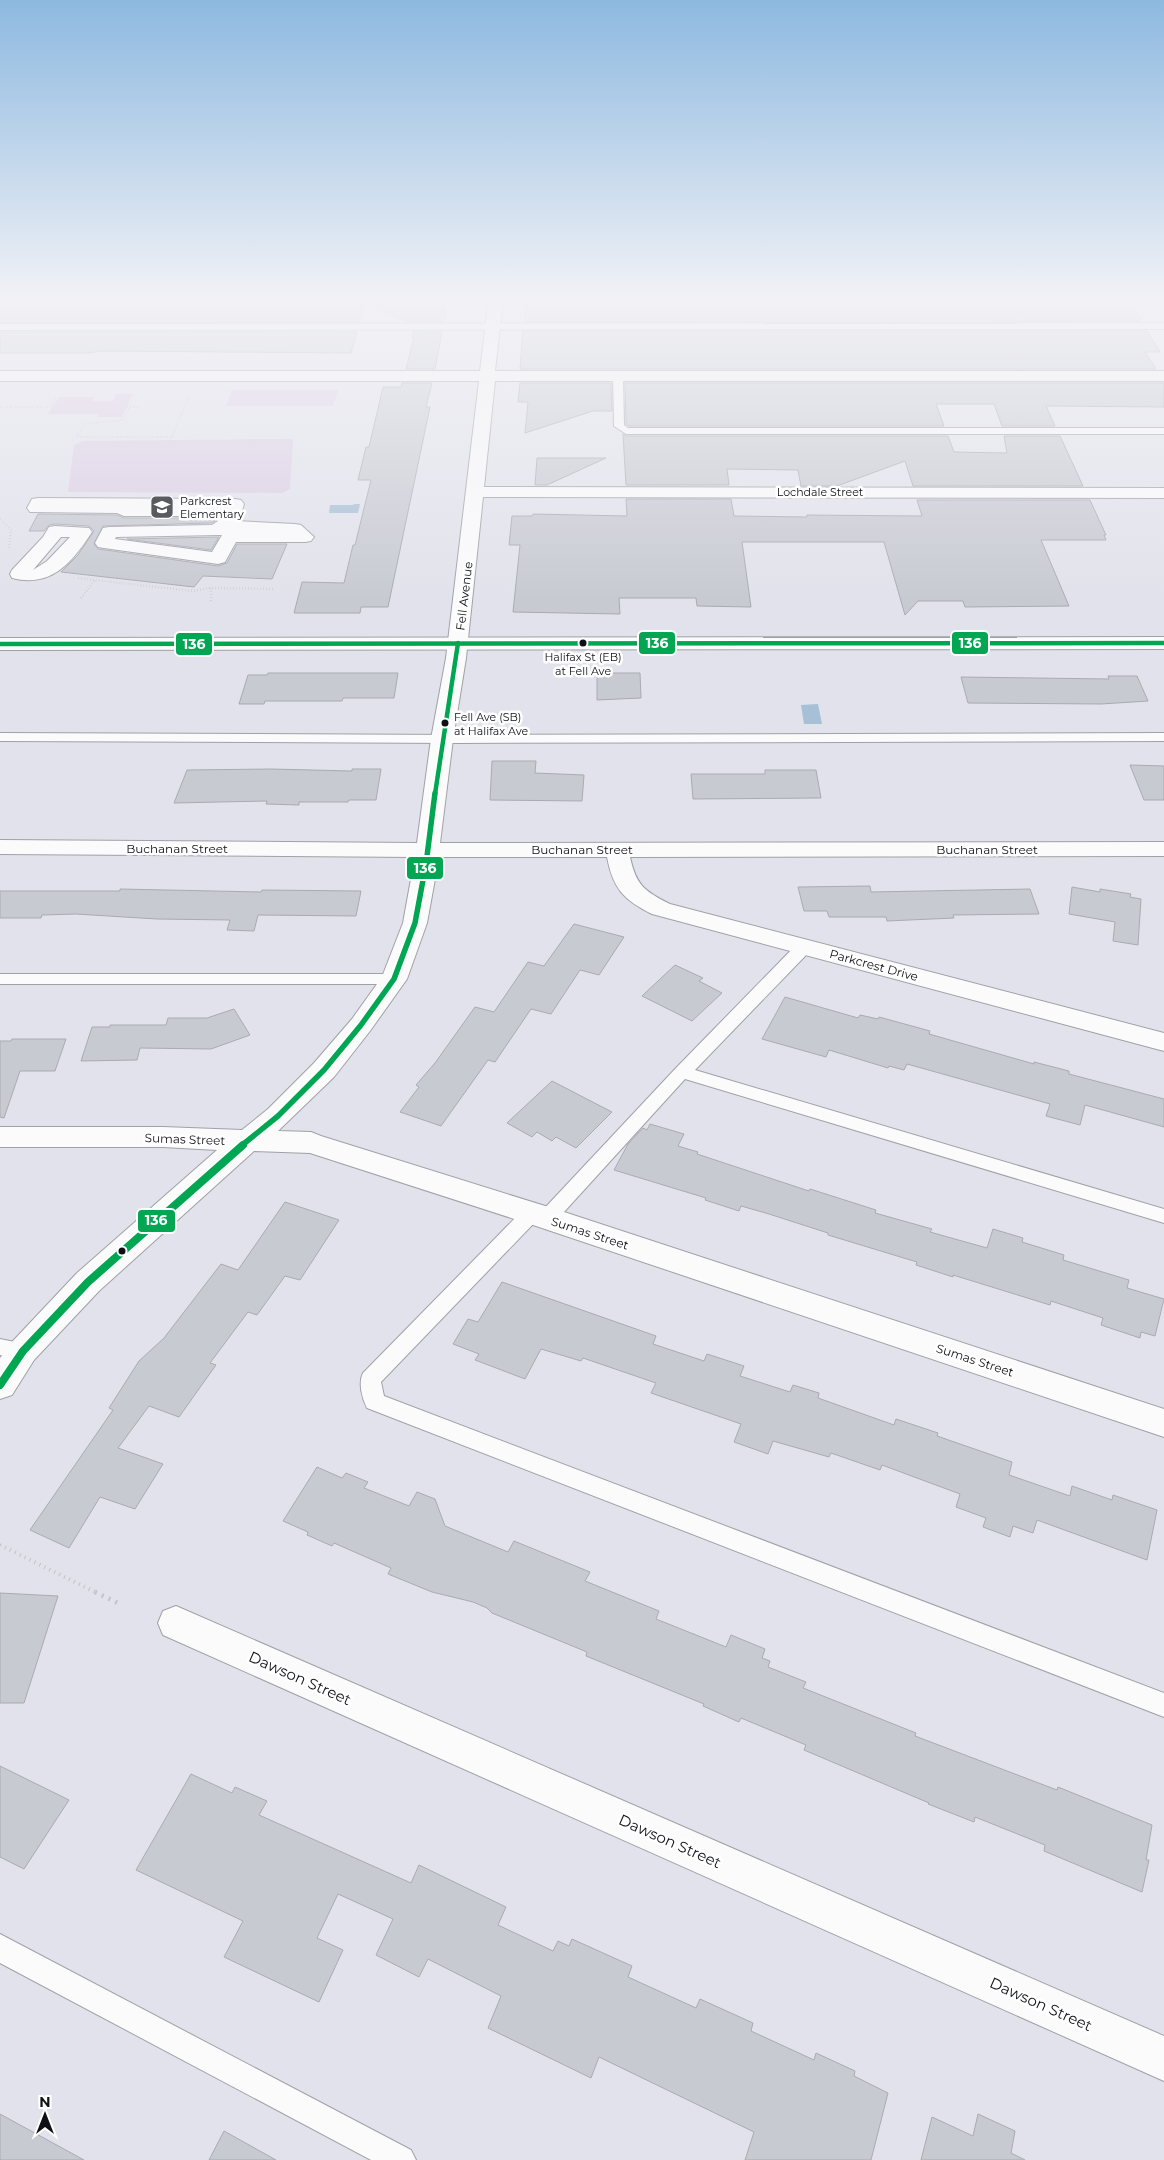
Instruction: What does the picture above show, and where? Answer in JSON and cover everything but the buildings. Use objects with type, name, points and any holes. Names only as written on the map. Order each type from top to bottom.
[{"type":"street","name":"Fell Avenue","points":[[0,1385],[11,1349],[248,1140],[278,1116],[324,1070],[361,1025],[394,979],[415,923],[426,864],[426,849],[458,643],[476,492],[484,399]]},
{"type":"street","name":"Lochdale Street","points":[[476,492],[1164,493]]},
{"type":"street","points":[[38,503],[235,504],[231,517],[223,517],[226,511],[124,511],[126,508],[41,507],[36,508],[38,503]]},
{"type":"street","points":[[220,526],[295,529],[305,537],[230,536],[218,558],[104,543],[109,532],[219,530],[220,526]]},
{"type":"street","points":[[0,644],[1164,643]]},
{"type":"street","name":"Buchanan Street","points":[[0,847],[1164,849]]},
{"type":"street","name":"Parkcrest Drive","points":[[617,849],[621,871],[628,888],[641,900],[661,909],[1164,1042]]},
{"type":"street","name":"Sumas Street","points":[[0,1137],[163,1137],[311,1143],[540,1216],[1164,1424]]},
{"type":"street","name":"Dawson Street","points":[[176,1623],[1164,2059]]},
{"type":"lane","points":[[618,399],[618,426],[626,430],[1164,431]]},
{"type":"lane","points":[[0,737],[442,739],[1164,736]]},
{"type":"lane","points":[[804,947],[540,1216],[370,1379],[374,1402],[1164,1705]]},
{"type":"lane","points":[[0,979],[394,979]]},
{"type":"lane","points":[[682,1072],[1164,1216]]},
{"type":"lane","points":[[0,1948],[401,2160]]},
{"type":"path","points":[[170,441],[188,399]]},
{"type":"path","points":[[0,407],[50,407],[53,402]]},
{"type":"path","points":[[141,407],[128,407],[123,420],[84,424],[77,437],[172,437]]},
{"type":"path","points":[[0,519],[11,530],[11,544],[7,551]]},
{"type":"path","points":[[44,573],[192,591],[211,588],[273,589]]},
{"type":"path","points":[[81,598],[96,580]]},
{"type":"path","points":[[211,588],[211,603]]},
{"type":"path","points":[[0,1545],[120,1604]]},
{"type":"shaded area","points":[[58,399],[113,401],[114,399],[131,399],[122,417],[98,417],[99,414],[48,414]]},
{"type":"shaded area","points":[[229,399],[335,399],[333,406],[226,406]]},
{"type":"shaded area","points":[[293,439],[290,489],[282,493],[68,492],[74,445],[83,441]]},
{"type":"water","points":[[360,504],[358,513],[329,513],[330,505]]},
{"type":"water","points":[[818,704],[822,724],[804,724],[801,705]]},
{"type":"transit line","name":"136","points":[[0,1385],[23,1351],[88,1282],[223,1161],[278,1116],[324,1070],[361,1025],[394,979],[415,923],[426,864],[442,739],[458,643]]},
{"type":"transit line","name":"136","points":[[0,644],[1164,643]]},
{"type":"place","name":"Parkcrest Elementary","points":[[162,507]]},
{"type":"place","name":"Halifax St (EB) at Fell Ave","points":[[583,643]]},
{"type":"place","name":"Fell Ave (SB) at Halifax Ave","points":[[445,723]]}]
